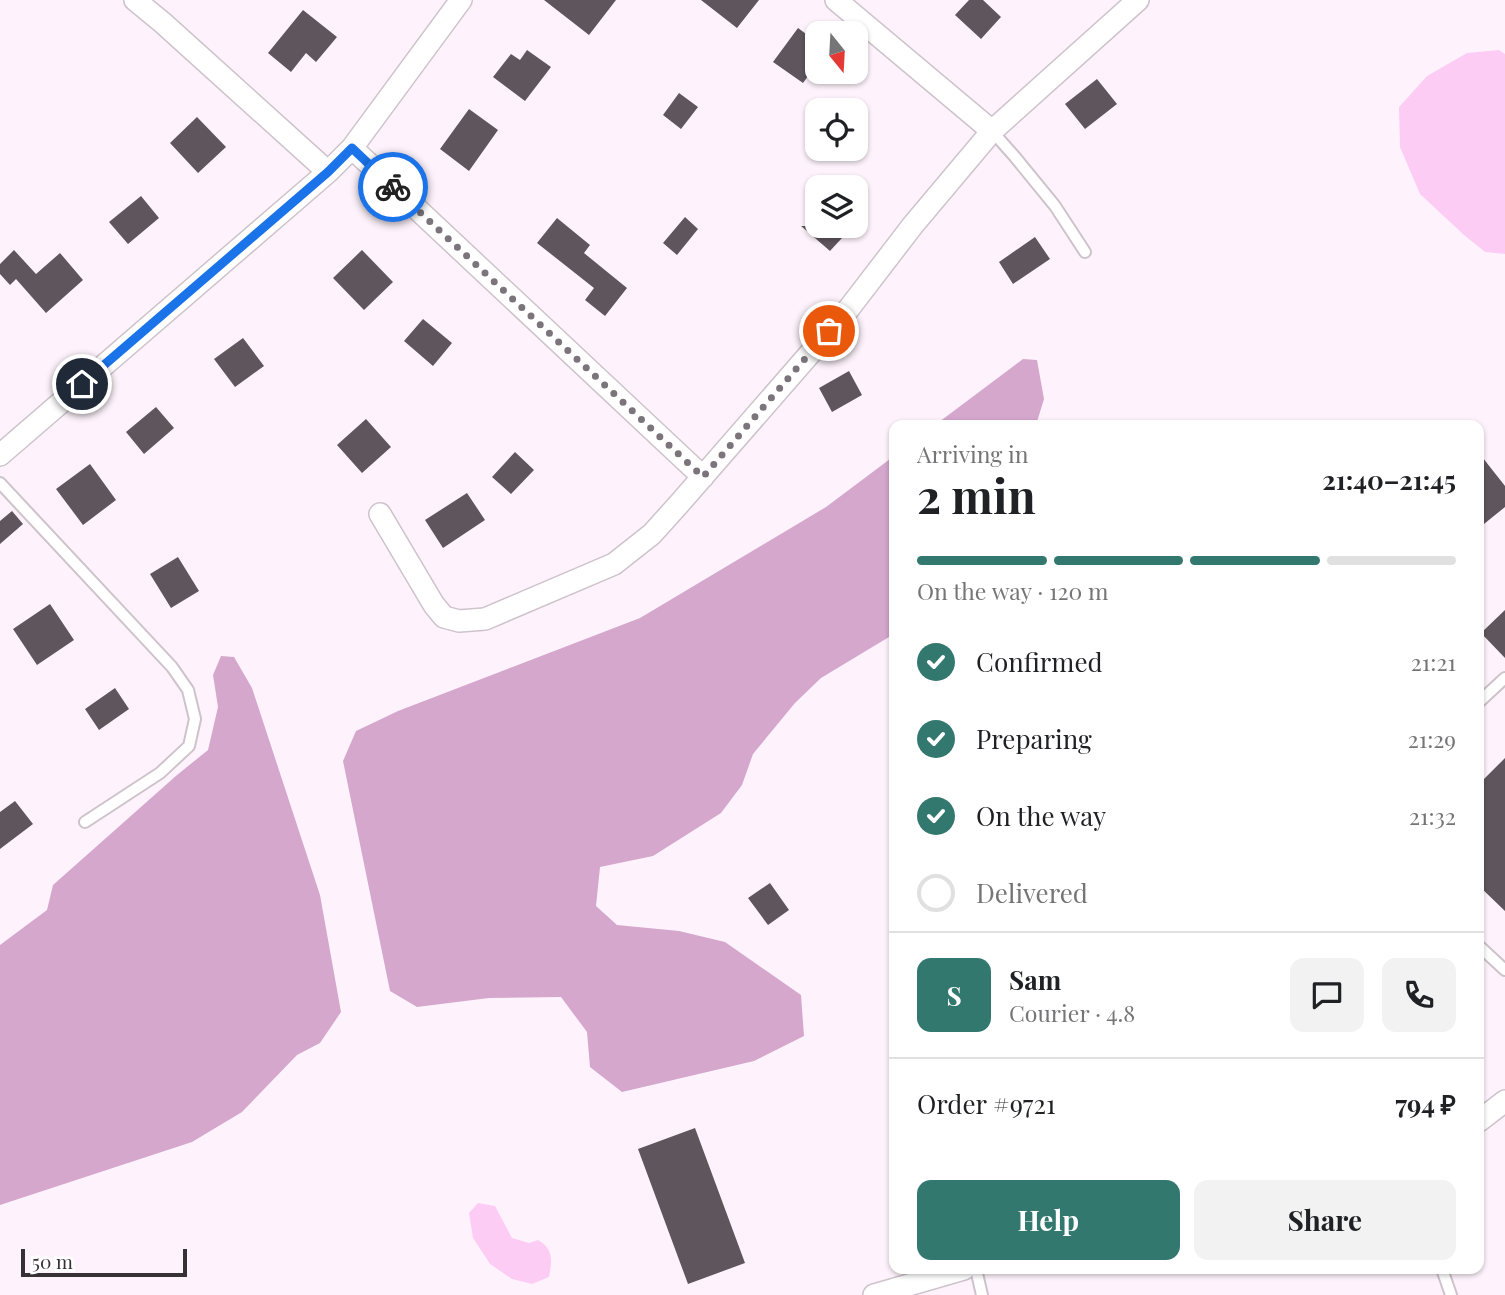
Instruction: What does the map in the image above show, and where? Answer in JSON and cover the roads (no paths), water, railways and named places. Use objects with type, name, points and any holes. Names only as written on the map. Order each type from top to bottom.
[{"type":"street","points":[[135,0],[328,172]]},
{"type":"street","points":[[0,455],[328,172],[352,148],[461,0]]},
{"type":"street","points":[[836,0],[992,131]]},
{"type":"street","points":[[380,514],[434,606],[444,617],[459,621],[485,619],[614,564],[652,534],[848,311],[913,225],[992,131],[1138,0]]},
{"type":"street","points":[[352,148],[703,477]]},
{"type":"street","points":[[1484,1117],[1505,1101]]},
{"type":"street","points":[[874,1295],[947,1274]]},
{"type":"lane","points":[[992,131],[1055,206],[1085,252]]},
{"type":"lane","points":[[0,482],[172,667],[188,690],[195,719],[188,746],[160,774],[85,822]]},
{"type":"lane","points":[[1484,697],[1505,678]]},
{"type":"lane","points":[[1484,951],[1505,970]]},
{"type":"lane","points":[[977,1274],[982,1295]]},
{"type":"lane","points":[[1444,1274],[1451,1295]]}]
